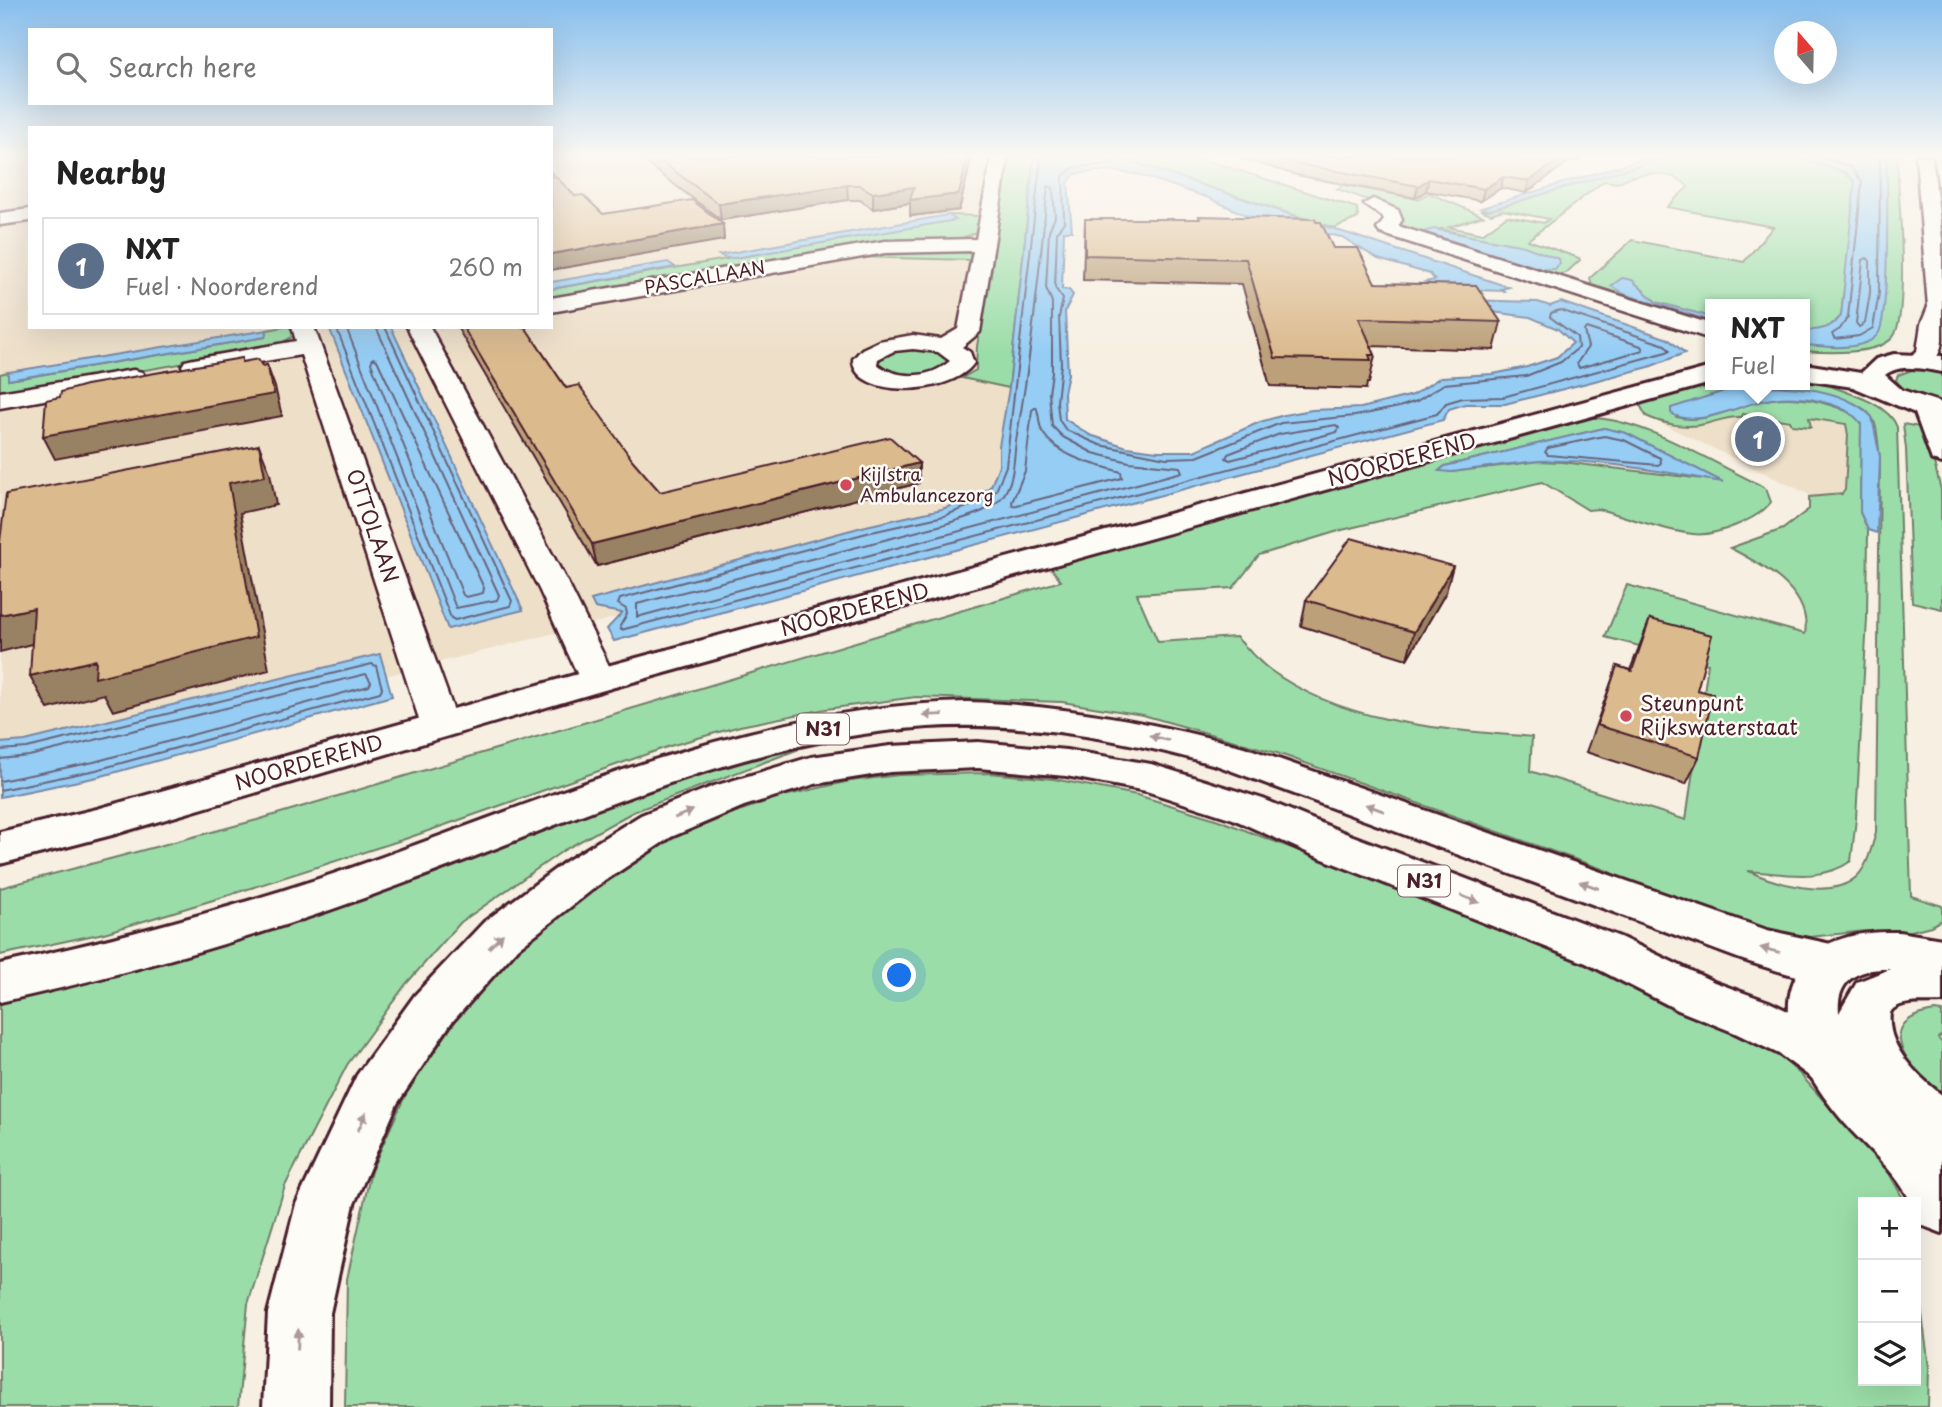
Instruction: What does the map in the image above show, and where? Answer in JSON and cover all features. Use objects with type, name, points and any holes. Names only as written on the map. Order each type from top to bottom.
[{"type":"main road","points":[[1810,363],[1881,378],[1933,409],[1931,417],[1942,454]]},
{"type":"main road","points":[[1810,373],[1858,380],[1881,378],[1892,363],[1942,364]]},
{"type":"main road","name":"NOORDEREND","points":[[0,848],[97,824],[598,680],[1705,377]]},
{"type":"main road","name":"N31","points":[[0,983],[88,965],[314,898],[544,812],[715,754],[796,733],[929,715],[1026,717],[1084,725],[1141,733],[1232,757],[1759,947],[1809,960],[1837,962]]},
{"type":"main road","name":"N31","points":[[296,1407],[299,1313],[325,1205],[376,1091],[426,1019],[501,935],[581,874],[656,826],[729,796],[811,771],[890,759],[978,755],[1066,762],[1151,778],[1248,809],[1329,845],[1602,950],[1696,996],[1797,1039],[1841,1049]]},
{"type":"main road","points":[[1942,958],[1883,951],[1853,955],[1837,962],[1820,977],[1812,990],[1841,1049],[1863,1105],[1924,1137],[1930,1180],[1942,1206]]},
{"type":"main road","points":[[1841,1049],[1864,1033],[1862,1011],[1878,992],[1914,983],[1942,983]]},
{"type":"street","points":[[944,346],[969,332],[988,222]]},
{"type":"street","points":[[1392,222],[1387,229],[1705,330]]},
{"type":"street","points":[[1916,362],[1928,354],[1931,324],[1941,310],[1931,222]]},
{"type":"street","name":"PASCALLAAN","points":[[553,305],[885,247],[925,244],[984,245]]},
{"type":"street","points":[[420,329],[556,591],[598,680]]},
{"type":"street","points":[[0,400],[168,371],[307,337]]},
{"type":"street","name":"OTTOLAAN","points":[[307,337],[440,725]]},
{"type":"shaded area","points":[[0,222],[28,222],[28,329],[553,329],[553,222],[1040,222],[1022,514],[44,763],[0,764]]},
{"type":"shaded area","points":[[1742,414],[1811,427],[1808,417],[1846,424],[1848,435],[1845,490],[1835,496],[1809,497],[1808,494],[1652,419],[1671,425],[1702,425],[1731,416],[1742,417]]},
{"type":"green space","points":[[945,222],[980,222],[979,232],[956,240],[891,243],[553,301],[553,289]]},
{"type":"green space","points":[[999,222],[1027,222],[1009,388],[962,378],[976,370],[977,346]]},
{"type":"green space","points":[[1315,222],[1349,222],[1334,228]]},
{"type":"green space","points":[[1402,222],[1466,222],[1449,227],[1482,234],[1499,222],[1552,222],[1528,240],[1579,258],[1566,273],[1552,275],[1400,227]],"holes":[[[1442,229],[1559,259],[1556,268],[1542,269],[1426,234],[1429,230]]]},
{"type":"green space","points":[[1745,222],[1852,222],[1841,316],[1825,328],[1810,330],[1810,299],[1705,299],[1705,315],[1656,302],[1635,283],[1624,294],[1705,319],[1705,326],[1592,286],[1590,278],[1632,240],[1744,262],[1773,227]]},
{"type":"green space","points":[[1883,222],[1900,222],[1901,304],[1893,337],[1886,343],[1864,350],[1810,351],[1810,345],[1861,343]]},
{"type":"green space","points":[[964,250],[972,255],[971,260],[854,257],[886,251]]},
{"type":"green space","points":[[293,329],[295,335],[273,348],[0,395],[0,374],[8,372],[9,380],[265,337],[267,330]]},
{"type":"green space","points":[[930,348],[950,358],[947,367],[921,375],[902,376],[885,370],[878,364],[882,355],[898,349]]},
{"type":"green space","points":[[1912,370],[1942,371],[1942,403],[1916,395],[1900,385],[1896,380],[1898,375]]},
{"type":"green space","points":[[1810,377],[1870,402],[1891,417],[1897,427],[1911,896],[1942,906],[1942,920],[1931,926],[1907,932],[1865,931],[1810,937],[1776,934],[1653,898],[1608,871],[1277,753],[1143,715],[1062,702],[916,697],[826,709],[740,726],[670,746],[405,839],[210,901],[104,933],[0,955],[0,888],[257,820],[1061,581],[1051,568],[1581,418],[1602,418],[1624,423],[1671,440],[1758,484],[1766,489],[1771,502],[1757,515],[1735,526],[1712,533],[1693,534],[1598,509],[1588,510],[1542,482],[1342,530],[1259,555],[1233,588],[1137,594],[1158,642],[1236,637],[1270,670],[1330,703],[1396,721],[1430,727],[1532,737],[1530,771],[1686,820],[1708,664],[1605,637],[1627,585],[1805,634],[1801,605],[1793,592],[1770,571],[1730,548],[1783,529],[1809,509],[1809,497],[1842,494],[1845,490],[1848,435],[1846,424],[1809,418],[1811,427],[1742,414],[1742,417],[1698,425],[1675,425],[1646,416],[1640,405],[1647,399],[1705,384],[1705,390],[1784,390],[1677,417],[1696,419],[1756,402],[1793,398],[1839,408],[1852,414],[1861,424],[1860,512],[1868,530],[1867,619],[1856,819],[1851,861],[1839,868],[1814,874],[1788,875],[1748,871],[1787,884],[1817,889],[1844,885],[1855,878],[1863,868],[1876,833],[1880,457],[1877,432],[1870,415],[1839,397],[1806,390],[1810,390]],"holes":[[[1604,428],[1626,433],[1720,481],[1539,461],[1452,472],[1440,470],[1445,466]]]},
{"type":"green space","points":[[1903,424],[1925,428],[1941,490],[1942,609],[1912,602]]},
{"type":"green space","points":[[799,749],[633,812],[564,850],[461,922],[406,984],[347,1065],[285,1186],[248,1304],[238,1407],[0,1407],[0,992],[729,764]]},
{"type":"green space","points":[[989,773],[1054,779],[1137,795],[1216,819],[1401,890],[1679,1003],[1766,1044],[1801,1075],[1880,1157],[1902,1197],[1858,1197],[1858,1386],[1921,1386],[1921,1307],[1929,1367],[1928,1407],[345,1407],[347,1279],[371,1171],[407,1091],[457,1019],[519,947],[568,902],[624,865],[674,838],[779,797],[850,781],[899,775]]},
{"type":"green space","points":[[1942,1012],[1942,1035],[1938,1038],[1942,1043],[1942,1095],[1908,1061],[1900,1036],[1903,1025],[1915,1016]]},
{"type":"water","points":[[910,222],[946,222],[735,258],[719,255]]},
{"type":"water","points":[[1027,222],[1071,222],[1072,231],[1064,231],[1062,289],[1069,290],[1073,295],[1065,311],[1068,374],[1064,393],[1065,419],[1090,435],[1127,447],[1157,451],[1194,451],[1260,422],[1284,415],[1312,410],[1361,408],[1413,395],[1441,377],[1493,374],[1527,367],[1557,357],[1573,343],[1558,329],[1530,317],[1492,312],[1465,300],[1538,302],[1550,306],[1561,302],[1668,339],[1685,353],[1649,367],[1505,404],[1465,404],[1449,409],[1443,420],[614,641],[607,629],[622,613],[595,608],[591,600],[866,526],[942,509],[975,497],[991,486],[999,465],[999,446],[1009,388]]},
{"type":"water","points":[[1265,222],[1312,222],[1509,287],[1501,289],[1504,291],[1440,289],[1425,282],[1435,280],[1430,274],[1378,259],[1342,237]]},
{"type":"water","points":[[1851,222],[1887,222],[1884,303],[1878,334],[1872,340],[1854,346],[1810,346],[1810,330],[1825,328],[1841,316]]},
{"type":"water","points":[[1433,229],[1524,246],[1559,259],[1560,263],[1555,269],[1542,269],[1423,232]]},
{"type":"water","points":[[668,262],[675,267],[553,289],[553,282]]},
{"type":"water","points":[[1622,278],[1632,280],[1656,302],[1705,315],[1705,319],[1624,294],[1611,286]]},
{"type":"water","points":[[330,329],[392,329],[523,610],[448,629]]},
{"type":"water","points":[[267,330],[265,337],[8,380],[8,372]]},
{"type":"water","points":[[1810,389],[1832,394],[1860,407],[1872,417],[1880,457],[1877,533],[1868,530],[1860,512],[1861,424],[1847,411],[1816,400],[1801,398],[1759,401],[1720,414],[1693,419],[1671,413],[1671,408],[1728,390]]},
{"type":"water","points":[[1604,428],[1626,433],[1723,482],[1631,467],[1562,461],[1439,471],[1445,466]]},
{"type":"water","points":[[380,654],[392,696],[98,777],[0,797],[0,743],[25,741]]},
{"type":"building","points":[[553,222],[720,222],[723,224],[553,254]]},
{"type":"building","points":[[1085,222],[1321,222],[1333,248],[1358,248],[1375,283],[1476,285],[1501,322],[1359,318],[1375,355],[1369,355],[1371,360],[1275,358],[1246,259],[1085,255]]},
{"type":"building","points":[[464,329],[526,329],[566,388],[579,385],[633,461],[660,492],[890,437],[919,463],[592,544]]},
{"type":"building","points":[[242,358],[242,362],[258,359],[262,366],[267,365],[274,394],[43,436],[46,400],[60,397],[61,392],[86,385]]},
{"type":"building","points":[[259,445],[265,476],[229,483],[256,637],[95,678],[96,660],[30,676],[34,608],[0,615],[0,541],[6,494]]},
{"type":"building","points":[[1351,538],[1453,566],[1414,632],[1306,600]]},
{"type":"building","points":[[1650,619],[1712,635],[1697,690],[1713,694],[1699,757],[1597,725],[1617,666],[1632,671]]},
{"type":"place","name":"NXT","points":[[1758,439]]},
{"type":"place","name":"Kijlstra Ambulancezorg","points":[[846,485]]},
{"type":"place","name":"Steunpunt Rijkswaterstaat","points":[[1626,716]]}]
